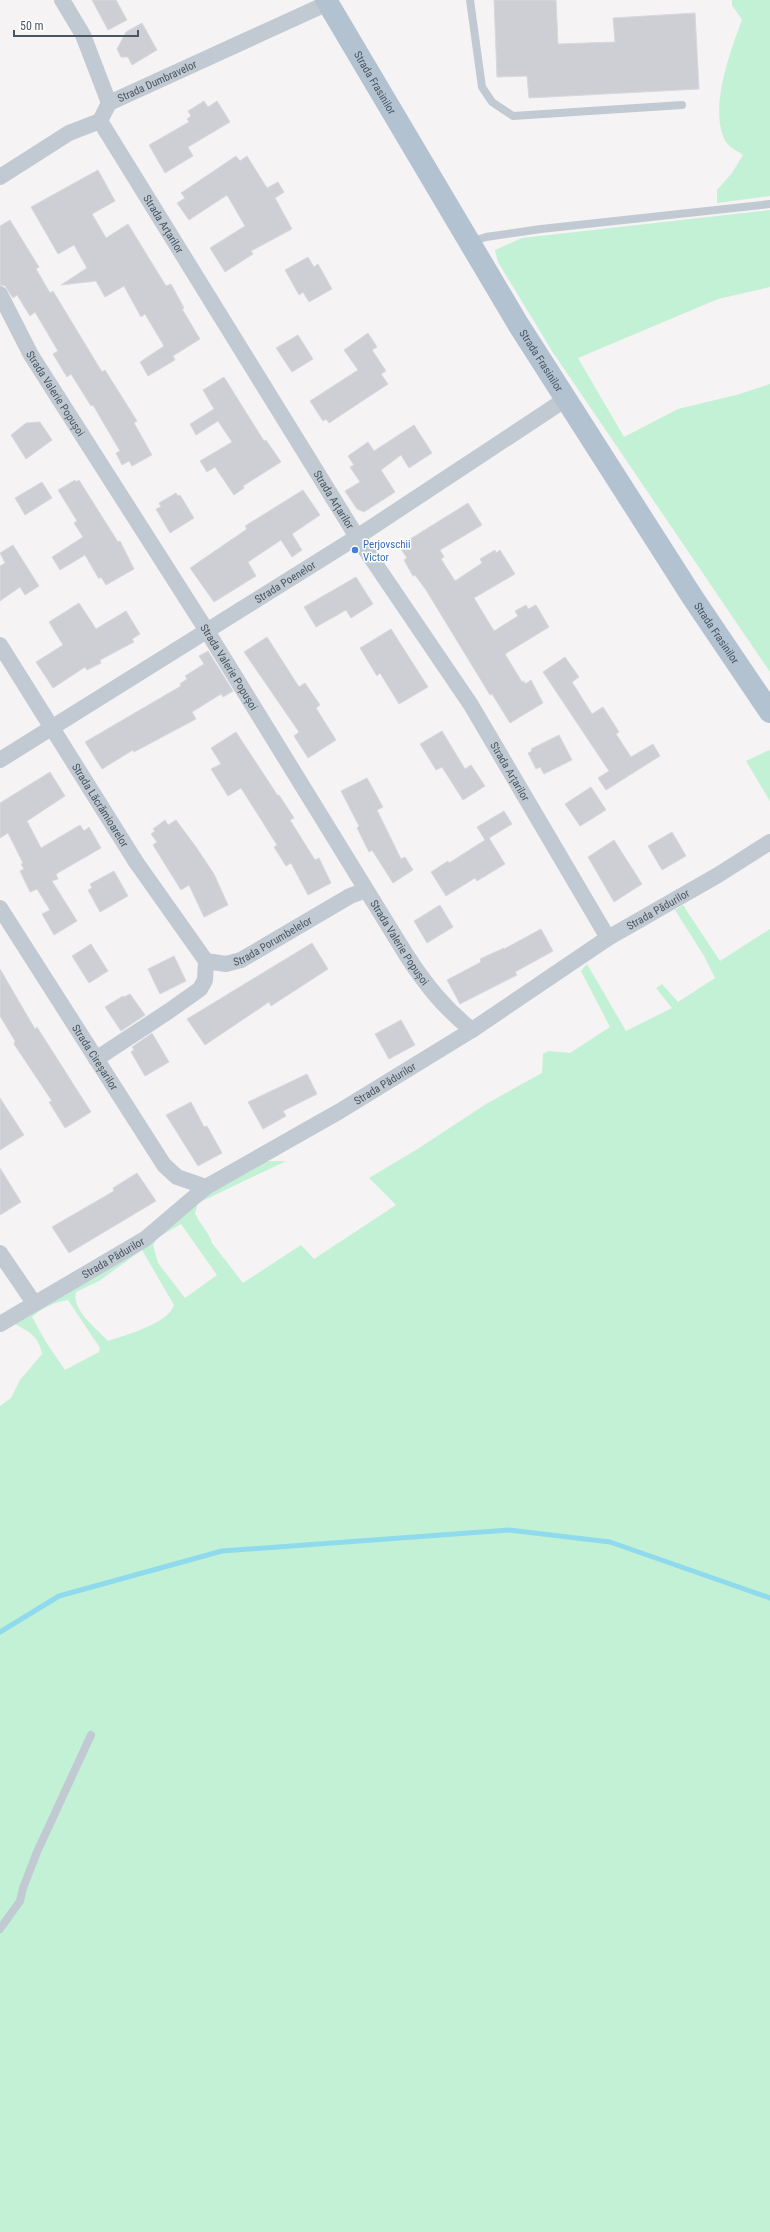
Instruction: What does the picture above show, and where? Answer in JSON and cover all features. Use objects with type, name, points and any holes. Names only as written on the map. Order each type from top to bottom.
[{"type":"main road","name":"Strada Frasinilor","points":[[327,2],[518,324],[693,598],[768,705]]},
{"type":"street","points":[[62,0],[83,35],[109,103]]},
{"type":"street","name":"Strada Dumbravelor","points":[[100,121],[109,103],[327,2]]},
{"type":"street","points":[[0,177],[69,134],[100,121]]},
{"type":"street","name":"Strada Arțarilor","points":[[100,121],[358,537],[470,705],[608,938]]},
{"type":"street","name":"Strada Valerie Popușoi","points":[[0,294],[31,355],[207,631],[366,890],[432,993],[455,1017],[472,1030]]},
{"type":"street","name":"Strada Poenelor","points":[[0,760],[358,537],[566,399]]},
{"type":"street","name":"Strada Lăcrămioarelor","points":[[0,645],[136,862],[206,961]]},
{"type":"street","name":"Strada Pădurilor","points":[[0,1324],[34,1303],[105,1264],[144,1239],[206,1187],[340,1111],[472,1030],[608,938],[718,875],[770,842]]},
{"type":"street","name":"Strada Porumbelelor","points":[[206,961],[226,964],[242,960],[350,896],[366,890]]},
{"type":"street","name":"Strada Cireșarilor","points":[[0,908],[164,1165],[177,1177],[190,1183],[206,1187]]},
{"type":"street","points":[[96,1059],[200,989],[205,980],[206,961]]},
{"type":"street","points":[[0,1253],[34,1303]]},
{"type":"lane","points":[[470,0],[482,87],[492,102],[513,116],[682,105]]},
{"type":"lane","points":[[470,242],[486,237],[541,229],[770,204]]},
{"type":"lane","points":[[0,1929],[20,1901],[23,1888],[37,1852],[91,1736]]},
{"type":"green space","points":[[732,0],[770,0],[770,196],[717,203],[717,190],[732,173],[743,155],[726,142],[721,129],[719,114],[720,98],[727,64],[742,20],[732,5]]},
{"type":"green space","points":[[770,210],[770,287],[718,299],[578,358],[624,437],[678,409],[740,394],[770,384],[770,672],[552,351],[498,262],[495,250],[522,238]]},
{"type":"green space","points":[[769,750],[770,752],[770,801],[746,761]]},
{"type":"green space","points":[[683,905],[720,961],[770,929],[770,2232],[0,2232],[0,1406],[11,1398],[20,1380],[42,1354],[39,1343],[36,1339],[15,1324],[201,1197],[260,1161],[286,1161],[198,1203],[195,1213],[197,1217],[212,1243],[243,1283],[301,1245],[314,1259],[396,1205],[369,1178],[416,1150],[486,1104],[542,1073],[543,1054],[548,1051],[570,1053],[610,1027],[581,971],[587,964],[626,1031],[672,1008],[656,988],[662,984],[678,1002],[715,978],[704,956],[675,910]],"holes":[[[181,1224],[217,1275],[185,1298],[158,1263],[153,1245],[157,1238]],[[142,1250],[174,1305],[170,1311],[156,1323],[108,1341],[86,1319],[77,1306],[76,1292],[99,1281]],[[68,1300],[100,1348],[99,1352],[65,1370],[46,1342],[32,1317],[48,1306]]]},
{"type":"building","points":[[92,0],[116,0],[127,20],[108,30]]},
{"type":"building","points":[[494,0],[556,0],[558,44],[615,42],[613,18],[695,13],[699,89],[529,98],[527,76],[497,77]]},
{"type":"building","points":[[142,23],[157,50],[132,65],[128,57],[121,57],[117,49],[126,32]]},
{"type":"building","points":[[204,101],[208,107],[217,101],[230,122],[188,147],[193,156],[165,173],[149,145],[189,122],[187,119],[191,116],[188,111]]},
{"type":"building","points":[[236,156],[240,161],[247,156],[267,188],[278,182],[284,192],[275,198],[292,229],[251,251],[253,254],[225,272],[210,248],[245,226],[227,195],[189,220],[177,203],[185,198],[181,193]]},
{"type":"building","points":[[98,170],[115,201],[92,214],[106,238],[128,224],[166,286],[171,284],[184,308],[182,309],[200,339],[173,356],[175,360],[148,376],[140,362],[164,346],[145,314],[141,317],[124,286],[105,297],[96,281],[61,285],[87,268],[74,245],[58,254],[31,207]]},
{"type":"building","points":[[10,220],[39,267],[36,269],[50,293],[53,291],[102,372],[105,370],[137,421],[134,423],[152,455],[132,466],[129,461],[122,465],[116,453],[120,451],[93,405],[91,406],[71,374],[67,377],[53,354],[58,351],[35,312],[30,316],[17,295],[13,298],[5,286],[0,285],[0,226]]},
{"type":"building","points":[[308,257],[314,267],[318,264],[332,289],[309,302],[303,292],[299,295],[285,270]]},
{"type":"building","points":[[368,333],[377,347],[372,350],[386,371],[381,374],[388,384],[329,423],[326,419],[323,421],[310,401],[358,370],[344,350]]},
{"type":"building","points":[[298,335],[313,359],[292,372],[276,348]]},
{"type":"building","points":[[224,377],[264,441],[266,440],[281,462],[243,486],[244,488],[234,495],[215,467],[207,472],[200,461],[232,442],[218,421],[196,435],[190,424],[214,409],[203,390]]},
{"type":"building","points":[[40,422],[52,440],[26,459],[11,435],[26,423]]},
{"type":"building","points":[[414,425],[432,453],[409,468],[401,455],[381,470],[395,492],[364,512],[357,509],[345,491],[360,482],[350,467],[354,465],[348,456],[368,442],[374,451]]},
{"type":"building","points":[[75,480],[76,482],[79,480],[118,542],[120,541],[134,569],[106,585],[101,577],[99,579],[85,555],[60,570],[52,557],[83,537],[74,523],[77,521],[58,490]]},
{"type":"building","points":[[42,482],[52,498],[25,515],[15,498]]},
{"type":"building","points":[[303,490],[320,515],[292,534],[302,550],[292,557],[281,540],[248,562],[256,576],[214,602],[190,568],[247,529],[245,526]]},
{"type":"building","points":[[176,493],[178,496],[180,495],[194,518],[170,533],[156,509],[161,507],[159,503]]},
{"type":"building","points":[[468,503],[482,525],[440,550],[444,557],[441,559],[455,581],[482,563],[480,559],[495,550],[496,553],[500,550],[515,574],[474,598],[494,631],[518,616],[515,611],[526,605],[528,609],[536,605],[549,627],[505,654],[522,682],[524,681],[525,684],[531,680],[543,703],[510,723],[492,694],[490,695],[426,590],[415,575],[413,576],[404,560],[407,558],[399,546]]},
{"type":"building","points":[[13,545],[39,586],[25,595],[20,587],[0,601],[0,566],[5,563],[0,553]]},
{"type":"building","points":[[356,577],[373,604],[351,618],[346,610],[316,627],[304,607]]},
{"type":"building","points":[[79,603],[96,629],[126,611],[140,634],[132,639],[134,642],[100,660],[101,663],[87,670],[85,667],[53,688],[36,662],[63,645],[49,622]]},
{"type":"building","points":[[391,629],[428,687],[399,704],[380,673],[377,676],[360,648]]},
{"type":"building","points":[[267,637],[299,687],[305,683],[320,705],[316,708],[336,740],[308,758],[294,736],[299,732],[244,652]]},
{"type":"building","points":[[208,651],[233,691],[223,697],[221,694],[192,712],[196,719],[134,752],[133,750],[102,769],[85,742],[181,686],[180,684],[187,679],[185,676],[204,664],[199,656]]},
{"type":"building","points":[[565,657],[579,677],[572,682],[592,714],[603,707],[619,732],[616,734],[631,757],[653,744],[660,756],[606,790],[598,778],[609,771],[543,672]]},
{"type":"building","points":[[442,731],[465,769],[471,765],[485,786],[463,800],[442,767],[436,770],[420,744]]},
{"type":"building","points":[[236,732],[294,818],[290,820],[315,860],[319,858],[331,883],[308,895],[291,863],[286,866],[274,847],[277,845],[241,788],[228,796],[211,769],[221,764],[211,748]]},
{"type":"building","points":[[559,735],[572,760],[544,774],[540,767],[536,769],[528,753],[532,751],[531,749]]},
{"type":"building","points":[[50,772],[65,796],[27,821],[41,848],[80,825],[84,831],[89,827],[101,848],[56,874],[58,879],[52,881],[77,921],[54,935],[42,914],[50,910],[37,889],[30,892],[20,871],[24,869],[21,864],[23,863],[8,833],[0,838],[0,803]]},
{"type":"building","points":[[367,778],[383,807],[377,810],[401,859],[405,857],[413,870],[393,883],[372,850],[369,852],[357,828],[359,826],[341,791]]},
{"type":"building","points":[[591,787],[606,810],[580,826],[565,804]]},
{"type":"building","points":[[504,811],[512,824],[489,838],[505,864],[477,881],[475,878],[446,896],[431,872],[448,861],[449,863],[485,840],[477,827]]},
{"type":"building","points":[[165,820],[168,825],[176,820],[214,874],[228,905],[204,917],[189,885],[181,890],[153,845],[157,842],[151,834],[155,831],[153,829]]},
{"type":"building","points":[[672,832],[686,856],[662,870],[648,846]]},
{"type":"building","points":[[614,840],[642,884],[614,902],[588,857]]},
{"type":"building","points":[[114,871],[128,896],[100,912],[88,890],[92,888],[90,884]]},
{"type":"building","points":[[440,905],[453,927],[427,943],[414,921]]},
{"type":"building","points":[[541,929],[553,951],[515,972],[517,975],[460,1004],[447,980],[481,962],[480,959],[504,949]]},
{"type":"building","points":[[312,943],[328,969],[271,1006],[269,1002],[205,1045],[187,1019]]},
{"type":"building","points":[[91,944],[108,971],[89,983],[72,956]]},
{"type":"building","points":[[174,956],[186,981],[160,994],[148,969]]},
{"type":"building","points":[[0,969],[35,1029],[37,1027],[91,1112],[65,1128],[49,1102],[52,1101],[14,1044],[15,1041],[0,1016]]},
{"type":"building","points":[[130,994],[145,1015],[121,1031],[105,1007],[123,996],[124,997]]},
{"type":"building","points":[[401,1020],[415,1045],[389,1059],[375,1034]]},
{"type":"building","points":[[152,1033],[169,1062],[145,1076],[131,1052],[134,1050],[132,1047]]},
{"type":"building","points":[[307,1074],[317,1094],[283,1111],[286,1116],[263,1129],[248,1102]]},
{"type":"building","points":[[0,1098],[24,1135],[0,1150]]},
{"type":"building","points":[[191,1102],[204,1127],[207,1126],[222,1153],[198,1166],[166,1115]]},
{"type":"building","points":[[0,1168],[21,1202],[0,1215]]},
{"type":"building","points":[[137,1173],[156,1201],[69,1253],[52,1227],[114,1191],[113,1188]]},
{"type":"waterway","points":[[0,1632],[59,1596],[222,1551],[509,1530],[610,1542],[770,1598]]},
{"type":"place","name":"Perjovschii Victor","points":[[355,550]]}]
